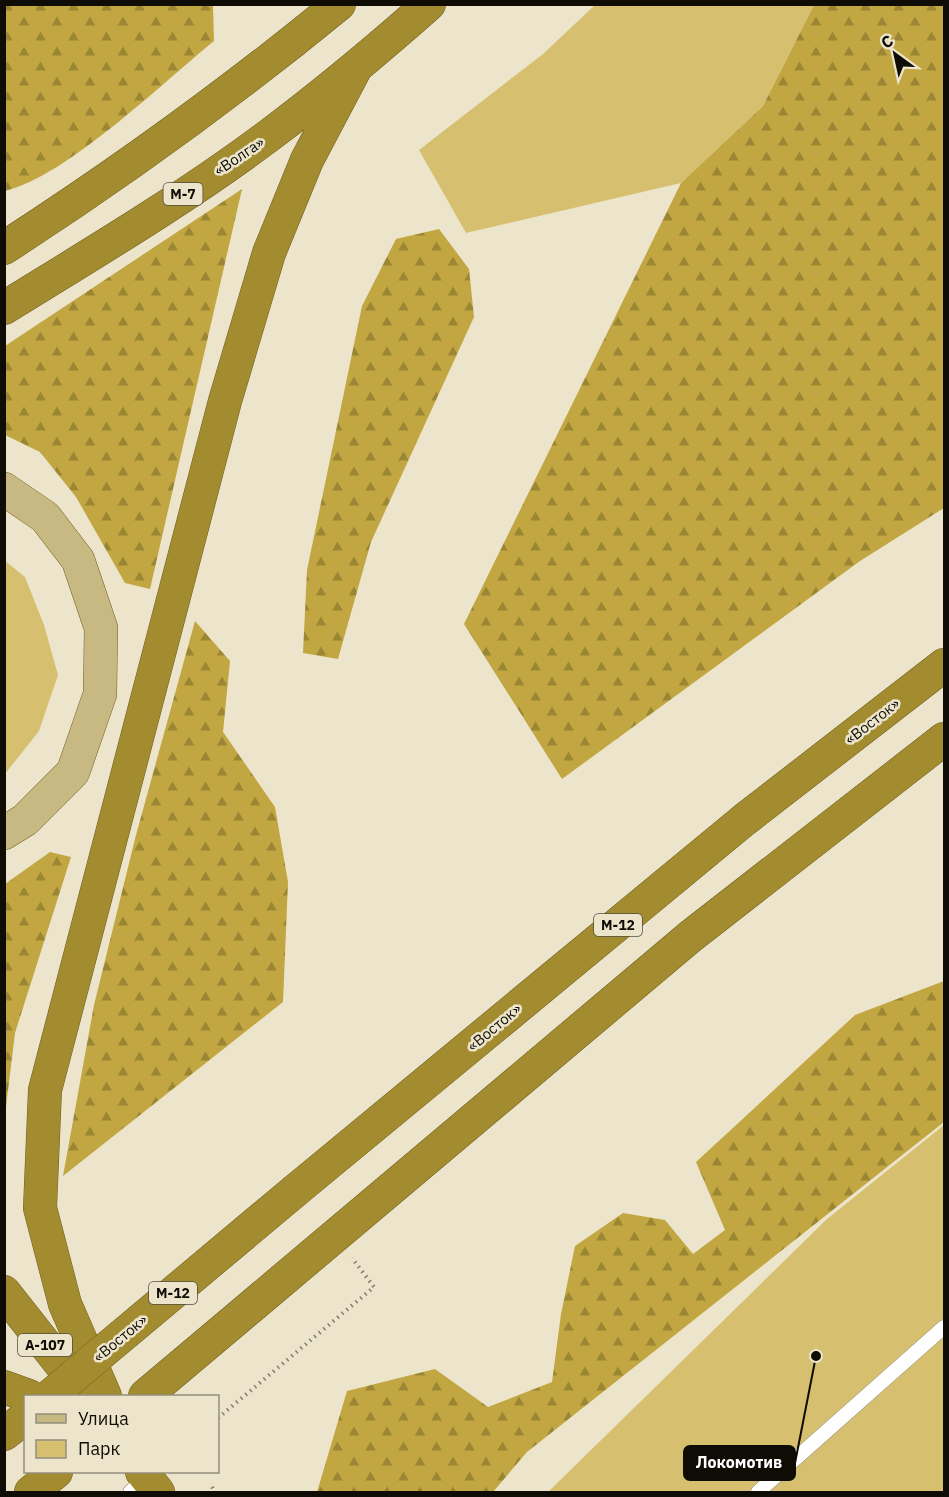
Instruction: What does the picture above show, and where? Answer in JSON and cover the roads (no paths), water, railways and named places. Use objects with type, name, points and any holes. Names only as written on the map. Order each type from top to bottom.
[{"type":"highway","points":[[4,248],[81,198],[254,73],[339,4]]},
{"type":"highway","name":"«Волга»","points":[[4,308],[116,239],[266,138],[355,69],[429,4]]},
{"type":"highway","points":[[105,1395],[65,1305],[40,1208],[45,1090],[228,389],[269,253],[307,160],[355,69]]},
{"type":"highway","name":"«Восток»","points":[[51,1395],[744,820],[945,665]]},
{"type":"highway","points":[[146,1395],[692,936],[945,739]]},
{"type":"highway","name":"А-107","points":[[4,1292],[85,1395]]},
{"type":"highway","points":[[4,1387],[26,1395]]},
{"type":"highway","points":[[4,1434],[24,1419]]},
{"type":"highway","points":[[31,1492],[55,1473]]},
{"type":"main road","points":[[4,489],[45,517],[78,560],[101,628],[100,694],[73,772],[26,820],[4,833]]},
{"type":"lane","points":[[758,1492],[945,1327]]},
{"type":"place","name":"Локомотив","points":[[816,1356]]}]
